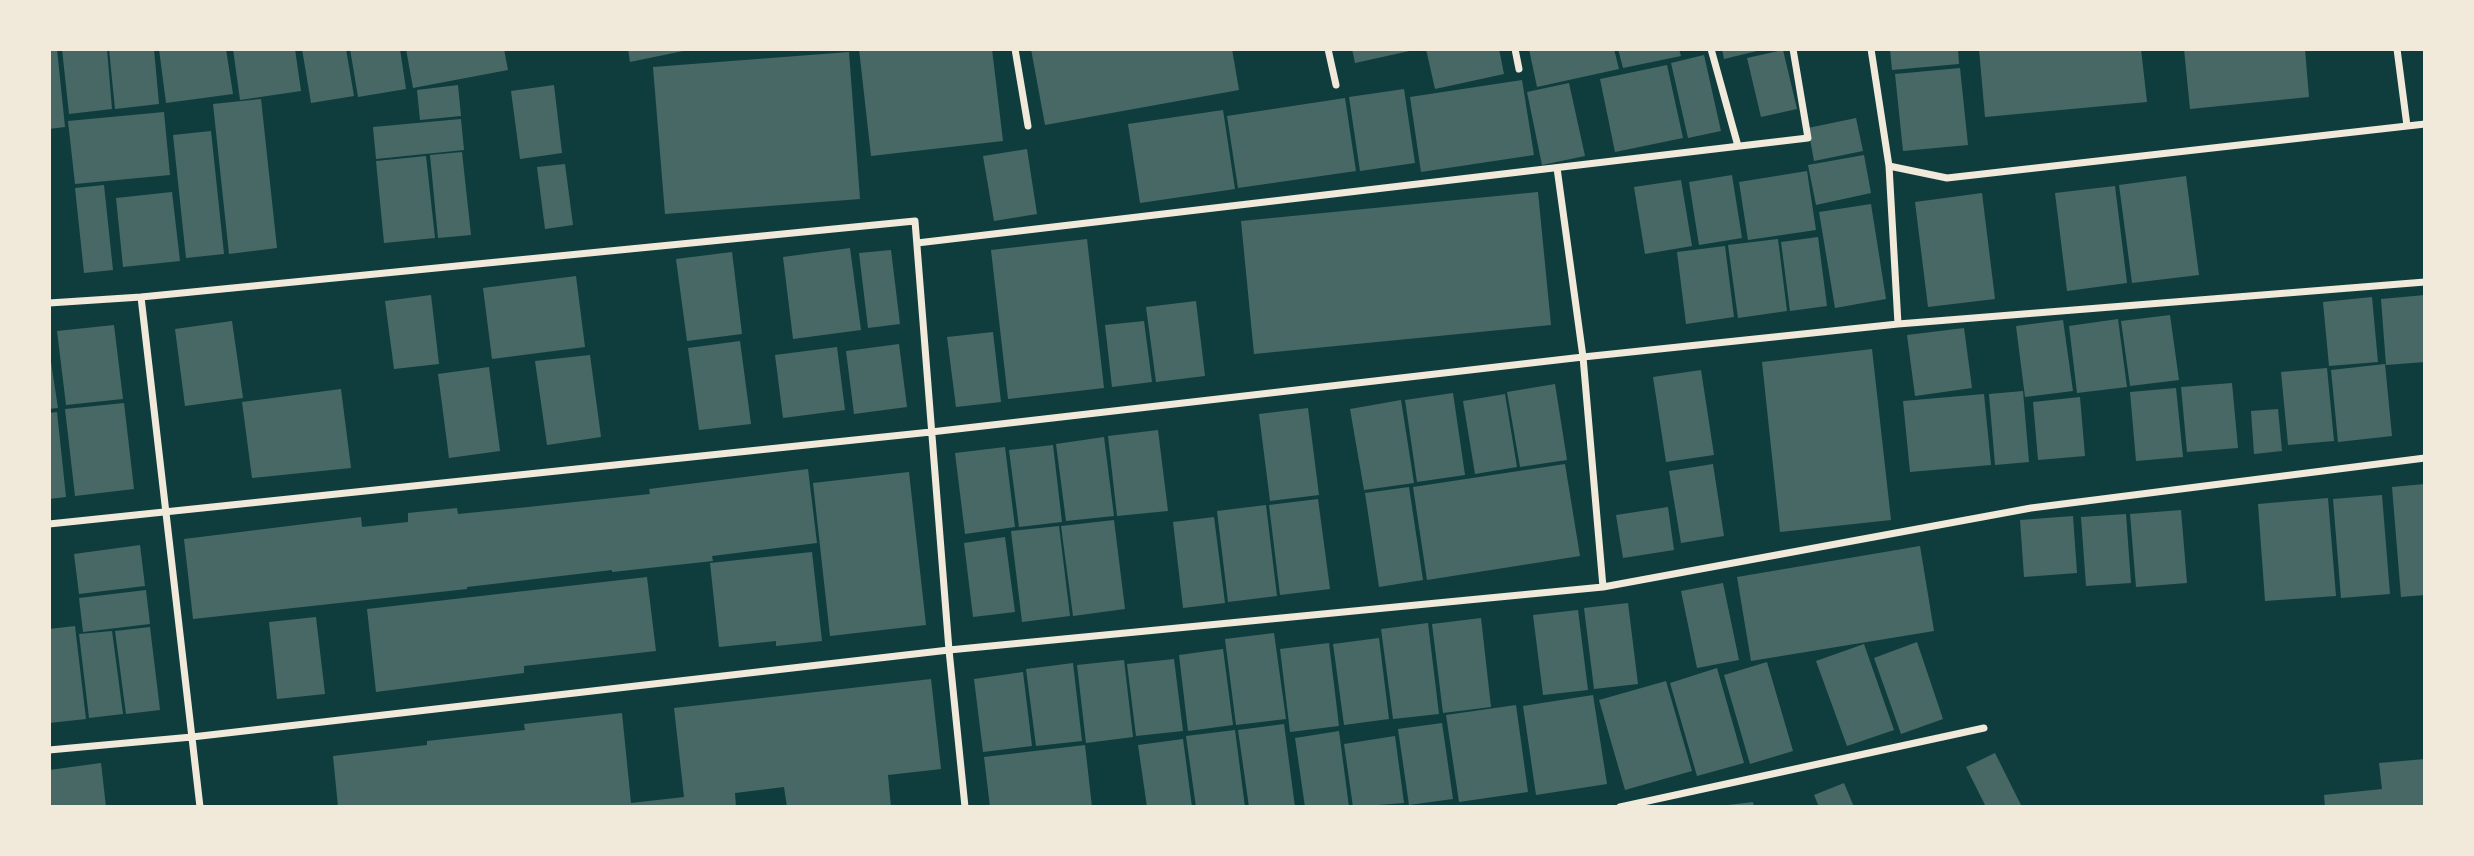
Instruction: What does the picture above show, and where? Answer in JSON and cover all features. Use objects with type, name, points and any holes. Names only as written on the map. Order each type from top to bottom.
[{"type":"street","points":[[1015,49],[1028,126]]},
{"type":"street","points":[[1328,49],[1336,85]]},
{"type":"street","points":[[1515,49],[1519,69]]},
{"type":"street","points":[[1711,49],[1738,146]]},
{"type":"street","points":[[917,243],[1808,138],[1793,49]]},
{"type":"street","points":[[1871,49],[1889,166],[1898,324]]},
{"type":"street","points":[[2397,49],[2407,126]]},
{"type":"street","points":[[1889,166],[1947,178],[2425,124]]},
{"type":"street","points":[[1557,168],[1583,357],[1603,586]]},
{"type":"street","points":[[49,303],[141,297],[915,221],[949,650],[965,807]]},
{"type":"street","points":[[49,524],[931,432],[1583,357],[1898,324],[2425,282]]},
{"type":"street","points":[[141,297],[200,807]]},
{"type":"street","points":[[49,750],[192,737],[949,650],[1603,586],[2031,508],[2425,458]]},
{"type":"street","points":[[1620,807],[1984,728]]},
{"type":"building","points":[[49,49],[57,49],[65,127],[49,129]]},
{"type":"building","points":[[62,49],[107,49],[112,109],[69,114]]},
{"type":"building","points":[[109,49],[154,49],[159,104],[115,109]]},
{"type":"building","points":[[159,49],[226,49],[233,94],[166,103]]},
{"type":"building","points":[[233,49],[295,49],[301,91],[240,100]]},
{"type":"building","points":[[302,49],[346,49],[354,96],[311,103]]},
{"type":"building","points":[[350,49],[400,49],[406,89],[358,97]]},
{"type":"building","points":[[406,49],[504,49],[508,70],[413,88]]},
{"type":"building","points":[[628,49],[688,49],[688,50],[630,62]]},
{"type":"building","points":[[859,49],[992,49],[1003,141],[871,156]]},
{"type":"building","points":[[1031,49],[1232,49],[1239,90],[1045,125]]},
{"type":"building","points":[[1352,49],[1414,49],[1414,50],[1355,63]]},
{"type":"building","points":[[1426,49],[1499,49],[1504,74],[1435,89]]},
{"type":"building","points":[[1529,49],[1614,49],[1619,69],[1537,87]]},
{"type":"building","points":[[1618,49],[1679,49],[1681,56],[1623,68]]},
{"type":"building","points":[[1722,49],[1761,49],[1761,50],[1724,59]]},
{"type":"building","points":[[1890,49],[1958,49],[1959,64],[1892,70]]},
{"type":"building","points":[[1979,49],[2141,49],[2147,102],[1985,117]]},
{"type":"building","points":[[2184,49],[2305,49],[2309,97],[2190,109]]},
{"type":"building","points":[[1783,50],[1797,109],[1761,117],[1747,58]]},
{"type":"building","points":[[849,52],[860,199],[665,214],[653,67]]},
{"type":"building","points":[[1704,55],[1721,131],[1688,138],[1671,63]]},
{"type":"building","points":[[1667,65],[1683,138],[1615,152],[1600,79]]},
{"type":"building","points":[[1960,68],[1968,145],[1903,151],[1895,74]]},
{"type":"building","points":[[1522,80],[1534,155],[1421,172],[1410,97]]},
{"type":"building","points":[[1569,83],[1585,156],[1542,165],[1527,92]]},
{"type":"building","points":[[458,85],[461,116],[420,120],[417,90]]},
{"type":"building","points":[[554,85],[562,153],[520,159],[511,91]]},
{"type":"building","points":[[1404,89],[1415,163],[1360,171],[1349,97]]},
{"type":"building","points":[[1345,98],[1356,171],[1238,188],[1227,116]]},
{"type":"building","points":[[261,99],[277,248],[229,254],[213,104]]},
{"type":"building","points":[[1223,110],[1235,189],[1140,203],[1128,124]]},
{"type":"building","points":[[164,112],[170,175],[75,184],[68,121]]},
{"type":"building","points":[[1856,118],[1863,151],[1814,161],[1808,128]]},
{"type":"building","points":[[461,119],[464,150],[376,159],[373,127]]},
{"type":"building","points":[[211,131],[224,254],[186,258],[173,135]]},
{"type":"building","points":[[1027,149],[1037,214],[994,221],[983,156]]},
{"type":"building","points":[[462,152],[471,235],[438,238],[430,155]]},
{"type":"building","points":[[1864,155],[1871,193],[1816,205],[1808,165]]},
{"type":"building","points":[[426,156],[435,238],[384,243],[376,161]]},
{"type":"building","points":[[565,164],[573,225],[545,229],[537,167]]},
{"type":"building","points":[[1807,171],[1816,230],[1748,240],[1739,182]]},
{"type":"building","points":[[1732,175],[1742,238],[1699,245],[1689,182]]},
{"type":"building","points":[[2186,176],[2199,275],[2132,283],[2119,185]]},
{"type":"building","points":[[1681,180],[1692,246],[1645,254],[1634,187]]},
{"type":"building","points":[[104,185],[113,270],[84,273],[75,188]]},
{"type":"building","points":[[2115,186],[2127,283],[2067,291],[2055,193]]},
{"type":"building","points":[[172,192],[180,261],[123,267],[116,198]]},
{"type":"building","points":[[1538,192],[1551,325],[1254,354],[1241,221]]},
{"type":"building","points":[[1982,193],[1995,299],[1928,307],[1915,202]]},
{"type":"building","points":[[1871,204],[1886,299],[1835,308],[1819,212]]},
{"type":"building","points":[[1818,237],[1827,306],[1790,311],[1781,242]]},
{"type":"building","points":[[1087,239],[1104,388],[1008,399],[991,250]]},
{"type":"building","points":[[1778,239],[1787,311],[1738,318],[1728,245]]},
{"type":"building","points":[[1725,246],[1734,317],[1686,324],[1677,252]]},
{"type":"building","points":[[850,248],[861,330],[793,339],[783,257]]},
{"type":"building","points":[[891,250],[900,324],[868,328],[859,253]]},
{"type":"building","points":[[732,252],[742,334],[687,341],[676,259]]},
{"type":"building","points":[[576,276],[585,347],[492,359],[483,288]]},
{"type":"building","points":[[431,295],[439,364],[394,369],[385,301]]},
{"type":"building","points":[[2425,295],[2425,362],[2386,365],[2381,299]]},
{"type":"building","points":[[2372,297],[2378,362],[2329,366],[2323,302]]},
{"type":"building","points":[[1196,301],[1205,376],[1156,382],[1146,307]]},
{"type":"building","points":[[2170,315],[2179,380],[2130,386],[2121,321]]},
{"type":"building","points":[[2118,319],[2127,387],[2077,393],[2069,326]]},
{"type":"building","points":[[2063,320],[2073,391],[2025,397],[2016,326]]},
{"type":"building","points":[[232,321],[243,398],[185,406],[175,329]]},
{"type":"building","points":[[1144,321],[1152,382],[1112,387],[1105,325]]},
{"type":"building","points":[[114,325],[123,399],[66,405],[57,331]]},
{"type":"building","points":[[1964,328],[1972,388],[1915,396],[1907,335]]},
{"type":"building","points":[[993,332],[1001,402],[956,407],[947,337]]},
{"type":"building","points":[[740,341],[751,424],[699,430],[688,348]]},
{"type":"building","points":[[899,344],[907,407],[854,414],[846,351]]},
{"type":"building","points":[[837,347],[845,410],[783,418],[775,355]]},
{"type":"building","points":[[49,349],[58,408],[49,409]]},
{"type":"building","points":[[1872,349],[1891,520],[1780,532],[1762,362]]},
{"type":"building","points":[[590,355],[601,437],[547,445],[535,361]]},
{"type":"building","points":[[2385,364],[2392,436],[2338,442],[2331,370]]},
{"type":"building","points":[[489,367],[500,451],[449,458],[438,374]]},
{"type":"building","points":[[2327,368],[2334,441],[2288,445],[2281,372]]},
{"type":"building","points":[[1701,370],[1714,455],[1666,462],[1653,377]]},
{"type":"building","points":[[2232,383],[2238,448],[2187,452],[2181,387]]},
{"type":"building","points":[[1555,384],[1567,460],[1520,467],[1507,392]]},
{"type":"building","points":[[2176,388],[2183,457],[2136,461],[2130,392]]},
{"type":"building","points":[[341,389],[351,468],[252,478],[242,402]]},
{"type":"building","points":[[2023,391],[2029,462],[1995,465],[1989,394]]},
{"type":"building","points":[[1453,393],[1465,475],[1417,482],[1405,400]]},
{"type":"building","points":[[1505,394],[1517,467],[1475,474],[1463,401]]},
{"type":"building","points":[[1984,394],[1991,465],[1910,472],[1903,401]]},
{"type":"building","points":[[2080,397],[2085,456],[2038,460],[2033,402]]},
{"type":"building","points":[[1401,400],[1414,483],[1364,490],[1350,409]]},
{"type":"building","points":[[124,403],[134,489],[75,496],[65,409]]},
{"type":"building","points":[[1308,408],[1319,495],[1270,501],[1259,414]]},
{"type":"building","points":[[2278,409],[2282,451],[2254,454],[2251,411]]},
{"type":"building","points":[[57,412],[66,497],[49,499],[49,413]]},
{"type":"building","points":[[1158,430],[1168,511],[1117,516],[1108,436]]},
{"type":"building","points":[[1104,437],[1114,516],[1066,521],[1056,444]]},
{"type":"building","points":[[1053,445],[1062,522],[1019,527],[1009,450]]},
{"type":"building","points":[[1005,447],[1015,527],[965,534],[955,453]]},
{"type":"building","points":[[1565,464],[1580,556],[1427,580],[1413,487]]},
{"type":"building","points":[[1713,464],[1724,536],[1681,543],[1669,471]]},
{"type":"building","points":[[808,469],[817,543],[712,556],[713,561],[612,570],[193,619],[184,539],[361,517],[362,527],[408,522],[408,513],[457,508],[458,514],[650,494],[649,489]]},
{"type":"building","points":[[909,472],[926,625],[830,636],[813,483]]},
{"type":"building","points":[[2425,484],[2425,595],[2401,597],[2392,487]]},
{"type":"building","points":[[1409,487],[1423,580],[1379,587],[1365,493]]},
{"type":"building","points":[[2382,495],[2390,594],[2341,598],[2333,499]]},
{"type":"building","points":[[2328,498],[2336,596],[2265,601],[2258,504]]},
{"type":"building","points":[[1318,499],[1330,589],[1280,595],[1269,505]]},
{"type":"building","points":[[1266,505],[1277,596],[1228,602],[1217,511]]},
{"type":"building","points":[[1668,507],[1674,550],[1623,558],[1616,515]]},
{"type":"building","points":[[2181,510],[2187,583],[2136,587],[2130,514]]},
{"type":"building","points":[[2126,514],[2131,583],[2086,586],[2081,517]]},
{"type":"building","points":[[2073,516],[2077,573],[2024,577],[2020,520]]},
{"type":"building","points":[[1214,517],[1225,603],[1183,608],[1173,522]]},
{"type":"building","points":[[1114,520],[1125,609],[1073,616],[1061,526]]},
{"type":"building","points":[[1059,526],[1070,616],[1022,622],[1011,531]]},
{"type":"building","points":[[1005,537],[1015,612],[973,617],[964,543]]},
{"type":"building","points":[[140,545],[145,586],[79,594],[74,554]]},
{"type":"building","points":[[1920,546],[1934,631],[1751,661],[1737,577]]},
{"type":"building","points":[[812,552],[822,641],[776,646],[776,641],[719,647],[710,563]]},
{"type":"building","points":[[647,577],[656,651],[524,666],[524,673],[376,692],[367,609]]},
{"type":"building","points":[[1723,583],[1739,660],[1697,668],[1681,591]]},
{"type":"building","points":[[146,590],[150,624],[83,632],[79,598]]},
{"type":"building","points":[[1628,603],[1638,684],[1594,689],[1584,608]]},
{"type":"building","points":[[1578,610],[1588,690],[1543,695],[1533,615]]},
{"type":"building","points":[[316,617],[325,694],[277,699],[269,622]]},
{"type":"building","points":[[1481,618],[1491,707],[1443,713],[1432,624]]},
{"type":"building","points":[[1428,623],[1439,714],[1393,719],[1381,629]]},
{"type":"building","points":[[75,626],[86,719],[49,723],[49,629]]},
{"type":"building","points":[[150,627],[160,710],[126,714],[115,631]]},
{"type":"building","points":[[112,631],[123,714],[89,718],[79,634]]},
{"type":"building","points":[[1274,633],[1286,719],[1236,725],[1225,639]]},
{"type":"building","points":[[1379,638],[1389,719],[1344,725],[1333,644]]},
{"type":"building","points":[[1917,642],[1943,719],[1901,734],[1874,658]]},
{"type":"building","points":[[1329,643],[1339,726],[1290,732],[1280,649]]},
{"type":"building","points":[[1864,644],[1894,730],[1847,746],[1816,661]]},
{"type":"building","points":[[1223,649],[1233,725],[1188,731],[1179,655]]},
{"type":"building","points":[[1174,659],[1183,731],[1136,736],[1127,664]]},
{"type":"building","points":[[1124,660],[1133,737],[1086,743],[1077,665]]},
{"type":"building","points":[[1767,662],[1793,751],[1750,764],[1724,675]]},
{"type":"building","points":[[1073,663],[1082,741],[1036,746],[1026,669]]},
{"type":"building","points":[[1717,668],[1744,763],[1697,776],[1670,683]]},
{"type":"building","points":[[1023,672],[1032,746],[983,752],[974,679]]},
{"type":"building","points":[[931,679],[941,769],[888,775],[891,807],[787,807],[784,787],[735,793],[736,807],[338,807],[333,756],[427,745],[427,741],[525,730],[524,724],[622,713],[631,803],[684,797],[674,708]]},
{"type":"building","points":[[1666,681],[1692,771],[1625,790],[1599,700]]},
{"type":"building","points":[[1593,695],[1607,784],[1536,795],[1523,706]]},
{"type":"building","points":[[1516,705],[1528,792],[1459,802],[1446,715]]},
{"type":"building","points":[[1442,723],[1453,799],[1409,805],[1398,729]]},
{"type":"building","points":[[1284,724],[1295,807],[1249,807],[1238,730]]},
{"type":"building","points":[[1235,730],[1245,807],[1196,807],[1186,736]]},
{"type":"building","points":[[1339,731],[1349,807],[1305,807],[1295,738]]},
{"type":"building","points":[[1395,736],[1404,803],[1353,807],[1344,744]]},
{"type":"building","points":[[1183,739],[1192,807],[1147,807],[1138,745]]},
{"type":"building","points":[[1085,745],[1092,807],[990,807],[984,757]]},
{"type":"building","points":[[1995,753],[2022,807],[1986,807],[1966,767]]},
{"type":"building","points":[[2425,759],[2425,807],[2325,807],[2324,795],[2382,789],[2379,763]]},
{"type":"building","points":[[101,763],[106,807],[49,807],[49,770]]},
{"type":"building","points":[[1844,783],[1854,807],[1819,807],[1814,795]]},
{"type":"building","points":[[1753,802],[1754,807],[1728,807],[1728,805]]}]
